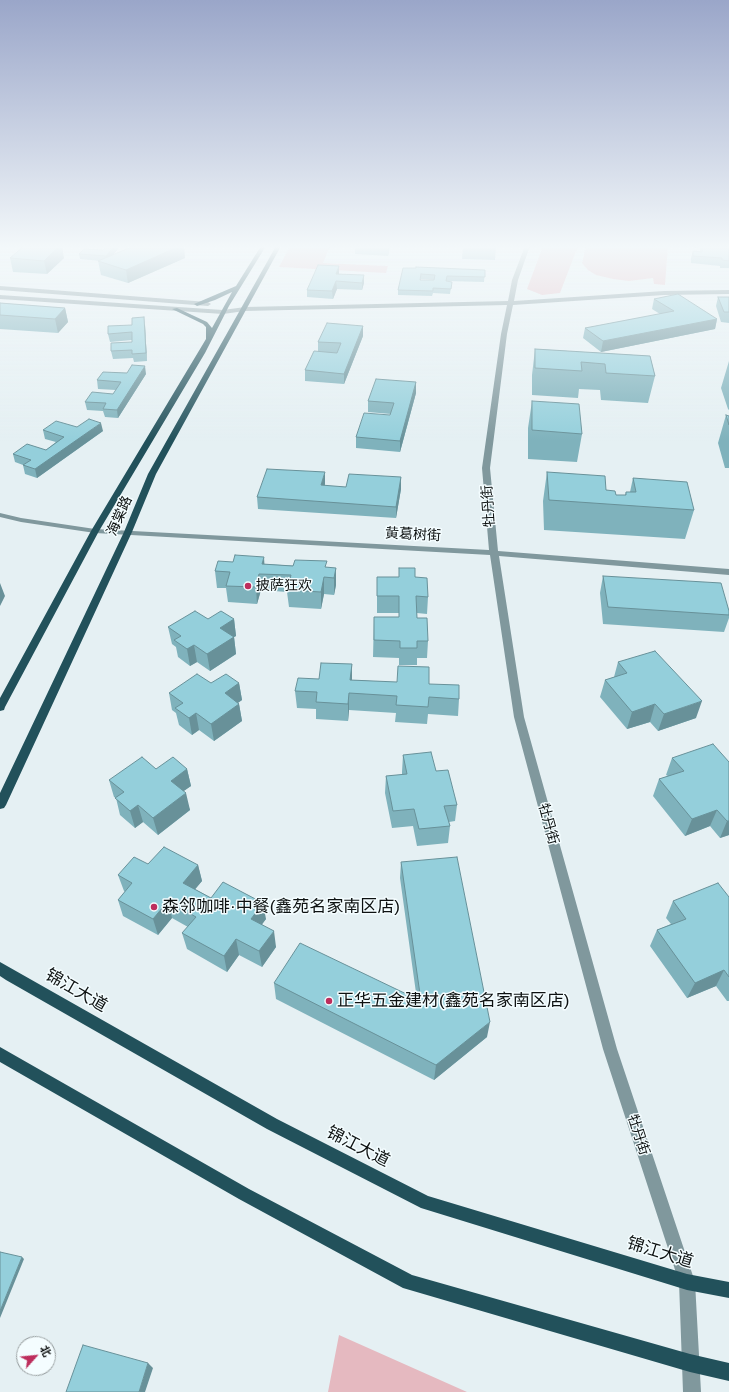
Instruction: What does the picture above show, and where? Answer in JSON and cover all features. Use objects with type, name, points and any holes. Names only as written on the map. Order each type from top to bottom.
[{"type":"main road","points":[[179,311],[209,327],[209,339]]},
{"type":"main road","name":"海棠路","points":[[0,707],[95,531],[209,339],[224,311]]},
{"type":"main road","name":"海棠路","points":[[0,805],[128,532],[152,474],[181,420],[244,311]]},
{"type":"main road","name":"锦江大道","points":[[0,968],[272,1124],[426,1203],[687,1282],[729,1290]]},
{"type":"main road","points":[[0,1054],[244,1194],[409,1282],[729,1372]]},
{"type":"street","name":"牡丹街","points":[[509,311],[501,355],[486,468],[493,553],[519,717],[610,1049],[687,1282],[692,1392]]},
{"type":"street","name":"黄葛树街","points":[[0,515],[21,520],[95,531],[493,553],[729,572]]},
{"type":"shaded area","points":[[339,1335],[467,1392],[328,1392]]},
{"type":"building","points":[[0,311],[62,311],[55,319],[0,315]]},
{"type":"building","points":[[674,311],[704,311],[717,319],[603,341],[585,328]]},
{"type":"building","points":[[144,317],[146,353],[132,354],[132,350],[111,351],[111,343],[132,342],[132,332],[108,334],[108,326],[132,325],[132,318]]},
{"type":"building","points":[[327,323],[363,326],[344,374],[305,370],[314,351],[337,353],[341,343],[318,342]]},
{"type":"building","points":[[535,349],[650,356],[655,376],[606,373],[605,364],[581,362],[582,371],[535,368]]},
{"type":"building","points":[[132,365],[145,366],[117,410],[103,409],[106,403],[85,402],[92,392],[113,394],[121,382],[97,380],[103,372],[127,373]]},
{"type":"building","points":[[376,379],[416,382],[400,441],[356,437],[364,413],[390,415],[394,403],[368,401]]},
{"type":"building","points":[[532,401],[579,404],[582,434],[532,430]]},
{"type":"building","points":[[726,415],[729,416],[729,425]]},
{"type":"building","points":[[89,419],[101,423],[35,469],[23,465],[31,460],[13,454],[27,444],[46,450],[64,437],[43,430],[56,421],[77,427]]},
{"type":"building","points":[[267,469],[325,472],[321,485],[346,487],[349,474],[401,477],[396,507],[257,497]]},
{"type":"building","points":[[547,472],[605,476],[606,490],[615,491],[616,495],[626,495],[626,492],[636,492],[633,478],[687,482],[694,510],[549,500]]},
{"type":"building","points":[[235,555],[264,557],[262,564],[293,566],[295,560],[327,561],[325,567],[336,568],[334,578],[324,577],[321,592],[287,590],[291,575],[259,574],[256,587],[226,586],[230,572],[215,571],[218,561],[233,562]]},
{"type":"building","points":[[399,568],[415,568],[415,577],[427,578],[428,597],[416,596],[417,618],[427,618],[428,641],[417,641],[417,648],[400,648],[400,641],[374,640],[374,617],[399,617],[399,596],[377,596],[377,577],[399,577]]},
{"type":"building","points":[[603,576],[721,583],[729,615],[608,607]]},
{"type":"building","points":[[195,611],[208,619],[221,611],[234,619],[220,628],[234,637],[207,654],[194,645],[187,649],[174,640],[181,636],[168,627]]},
{"type":"building","points":[[655,651],[702,701],[664,714],[655,704],[632,712],[605,680],[627,673],[618,662]]},
{"type":"building","points":[[321,663],[352,664],[350,680],[397,682],[398,666],[429,667],[429,684],[459,685],[459,699],[429,697],[428,707],[396,705],[397,696],[349,693],[348,704],[316,702],[317,692],[295,691],[298,678],[319,679]]},
{"type":"building","points":[[197,674],[211,683],[226,674],[239,683],[225,693],[239,704],[211,724],[196,713],[189,718],[175,708],[183,703],[169,693]]},
{"type":"building","points":[[713,744],[729,762],[729,821],[727,821],[717,810],[692,819],[659,779],[684,771],[672,758]]},
{"type":"building","points":[[431,752],[436,771],[448,770],[457,805],[444,806],[450,826],[419,829],[414,809],[393,811],[386,776],[407,774],[403,755]]},
{"type":"building","points":[[142,757],[156,769],[173,757],[187,769],[171,781],[186,793],[153,818],[138,805],[130,811],[115,798],[124,792],[109,780]]},
{"type":"building","points":[[164,847],[198,865],[183,883],[211,898],[223,882],[263,903],[251,919],[274,931],[259,951],[236,939],[224,956],[182,933],[196,917],[168,901],[153,919],[118,900],[132,883],[118,875],[134,857],[148,864]]},
{"type":"building","points":[[457,857],[490,1022],[436,1065],[274,983],[300,943],[421,1001],[401,862]]},
{"type":"building","points":[[718,883],[729,897],[729,977],[724,970],[695,983],[657,930],[686,919],[673,901]]},
{"type":"building","points":[[0,1252],[22,1257],[0,1311]]},
{"type":"building","points":[[83,1345],[148,1363],[139,1392],[66,1392]]},
{"type":"place","name":"披萨狂欢","points":[[248,586]]},
{"type":"place","name":"森邻咖啡·中餐(鑫苑名家南区店)","points":[[154,907]]},
{"type":"place","name":"正华五金建材(鑫苑名家南区店)","points":[[329,1001]]}]
